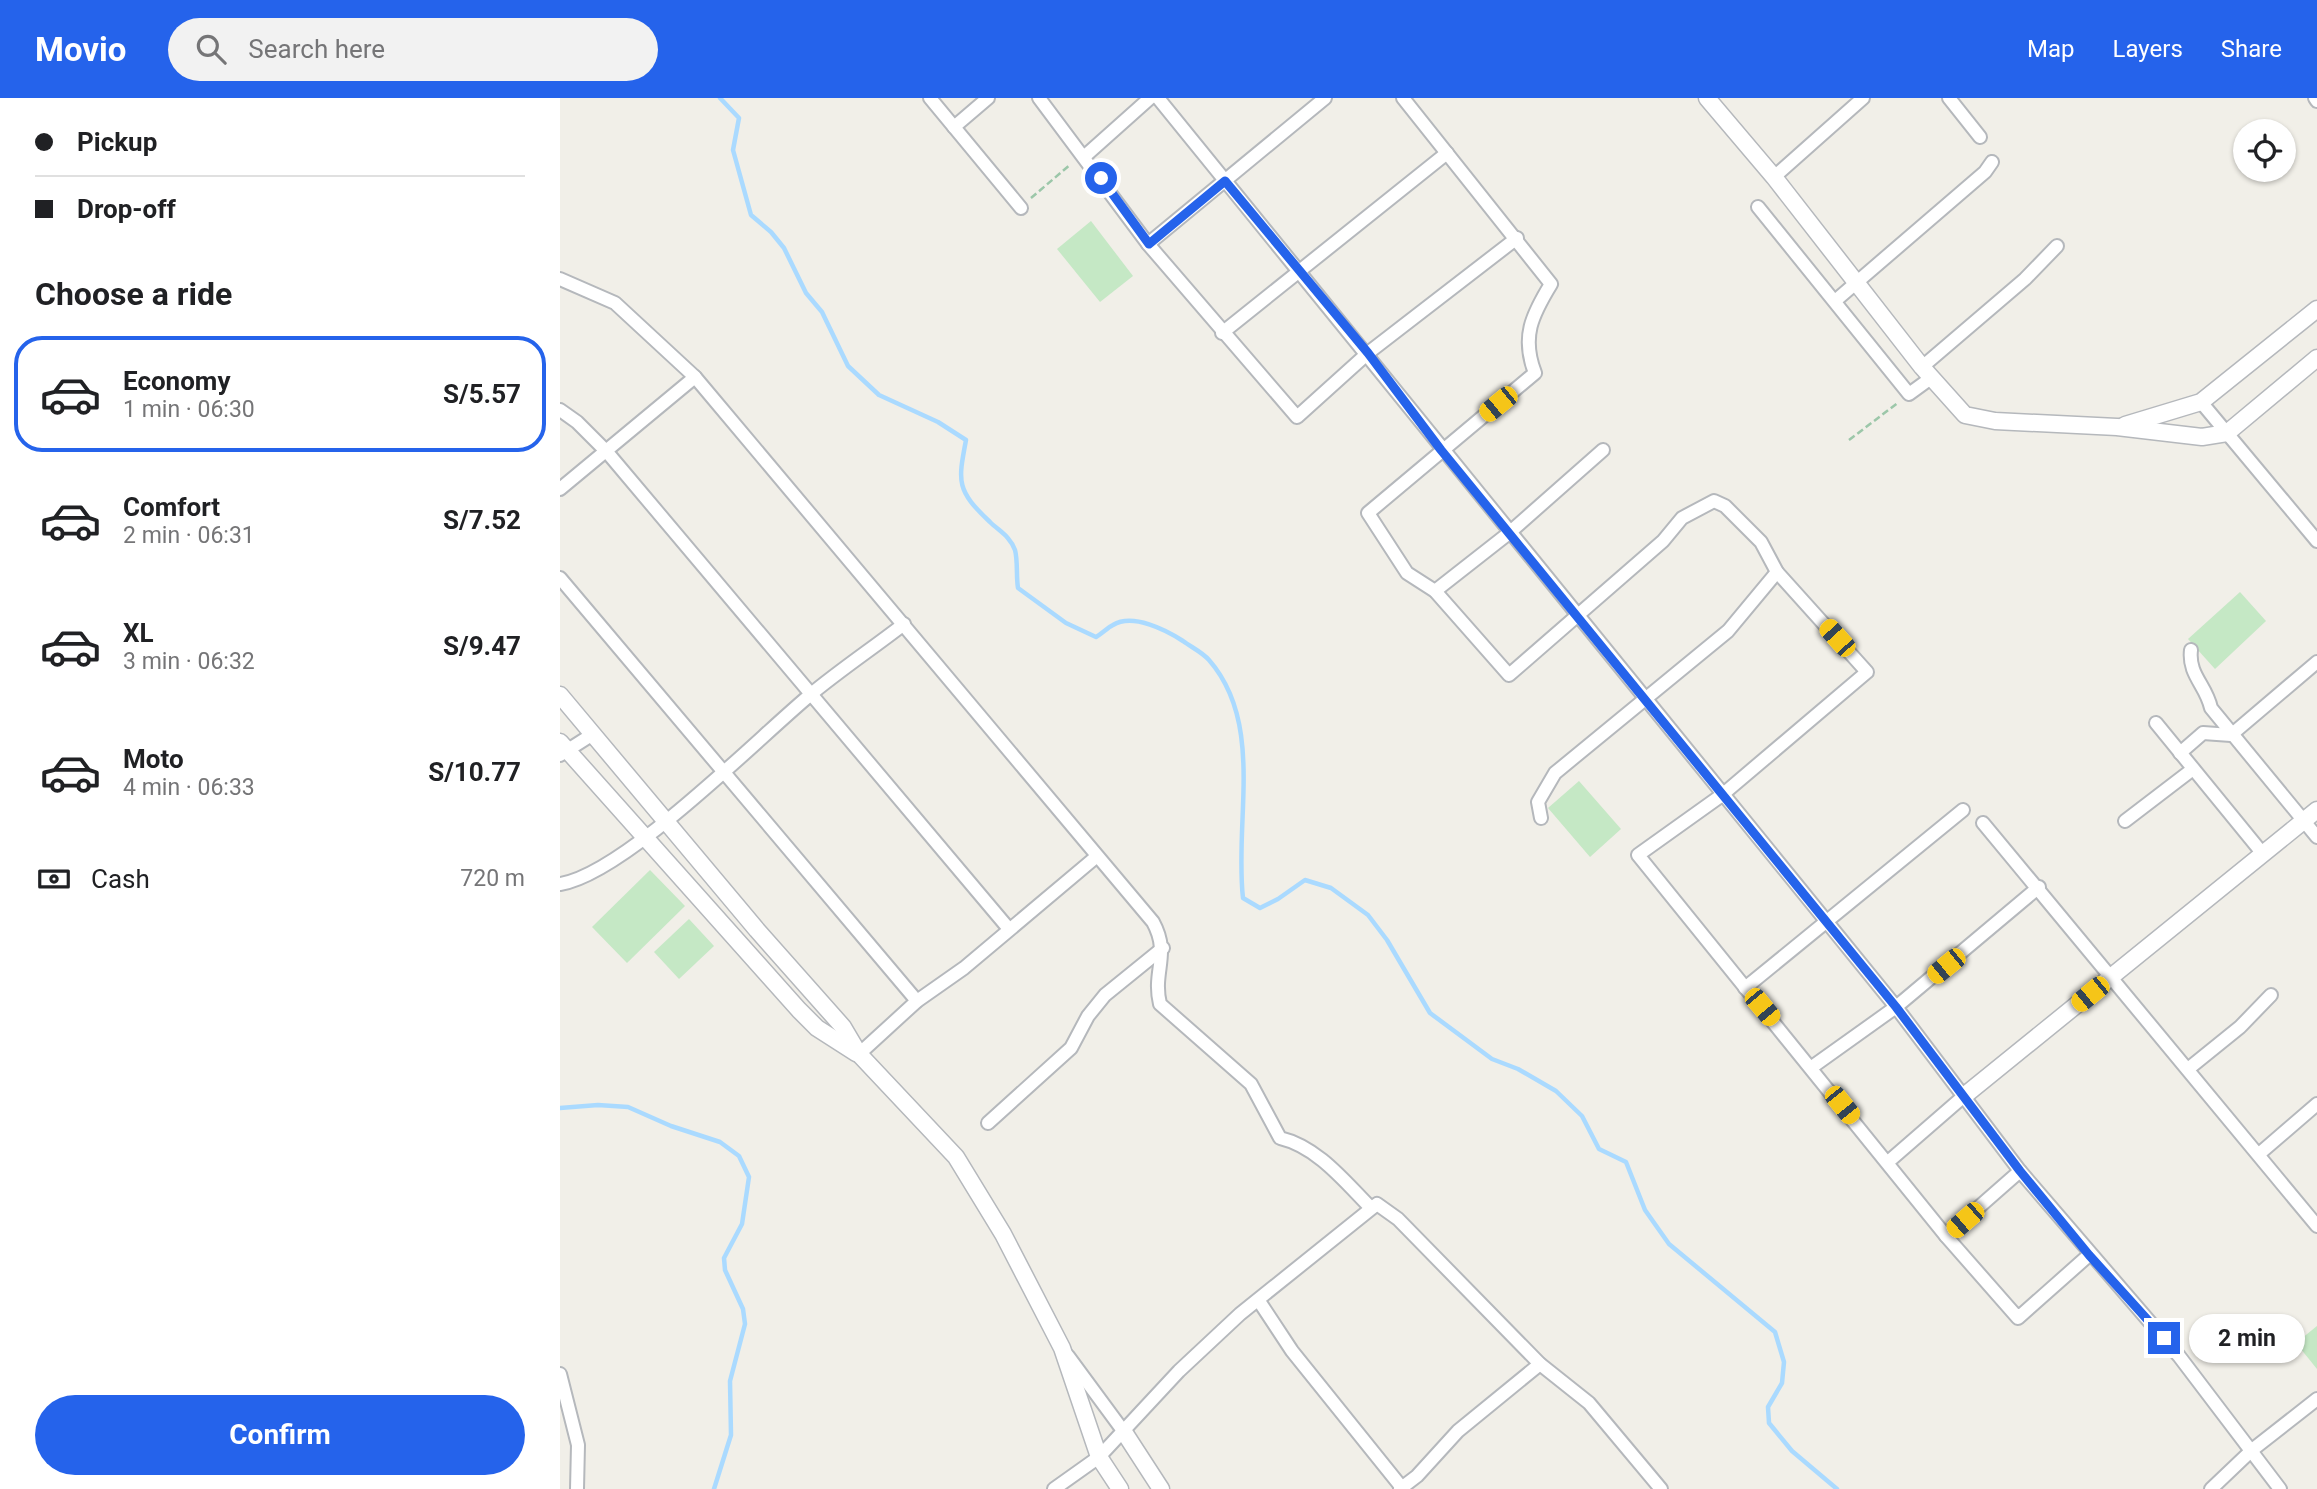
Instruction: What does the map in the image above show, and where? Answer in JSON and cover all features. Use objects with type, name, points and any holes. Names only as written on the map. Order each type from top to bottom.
[{"type":"street","points":[[930,98],[1021,208]]},
{"type":"street","points":[[954,127],[988,98]]},
{"type":"street","points":[[1039,98],[1149,244],[1297,416],[1368,353],[1517,238]]},
{"type":"street","points":[[1085,156],[1150,98]]},
{"type":"street","points":[[1158,98],[1368,353],[1441,450],[1896,1007],[2020,1171],[2089,1255],[2149,1319],[2280,1489]]},
{"type":"street","points":[[1149,244],[1325,98]]},
{"type":"street","points":[[1403,98],[1551,284],[1528,328],[1535,373],[1368,513],[1406,573],[1435,591],[1509,675],[1663,541],[1682,518],[1714,501],[1725,506],[1761,542],[1777,572],[1867,672],[1722,795],[1638,855],[1946,1236],[2018,1318],[2089,1255]]},
{"type":"street","points":[[1707,98],[1774,177],[1955,407],[1978,419],[2117,427],[2202,437],[2227,433],[2317,358]]},
{"type":"street","points":[[1774,177],[1863,98]]},
{"type":"street","points":[[1949,98],[1980,137]]},
{"type":"street","points":[[1222,332],[1447,153]]},
{"type":"street","points":[[1835,301],[1985,172],[1992,162]]},
{"type":"street","points":[[1758,207],[1909,394],[1927,373],[2057,246]]},
{"type":"street","points":[[560,279],[615,303],[695,377],[1153,922],[1163,948],[1156,988],[1160,1004],[1251,1084],[1280,1138],[1305,1148],[1338,1174],[1371,1208]]},
{"type":"street","points":[[2117,427],[2201,402],[2317,309]]},
{"type":"street","points":[[560,489],[695,377]]},
{"type":"street","points":[[2201,402],[2312,525],[2317,541]]},
{"type":"street","points":[[560,411],[578,422],[607,452],[1009,929]]},
{"type":"street","points":[[1435,591],[1509,533],[1603,450]]},
{"type":"street","points":[[1541,818],[1538,802],[1555,773],[1588,743],[1728,631],[1777,572]]},
{"type":"street","points":[[560,578],[917,1001]]},
{"type":"street","points":[[560,884],[570,882],[599,867],[643,837],[811,695],[904,624]]},
{"type":"street","points":[[2191,650],[2192,672],[2208,695],[2211,708],[2317,837]]},
{"type":"street","points":[[2180,753],[2203,733],[2231,735],[2317,662]]},
{"type":"street","points":[[560,695],[757,930],[843,1027],[859,1054],[956,1157],[1003,1234],[1062,1348],[1099,1457],[1120,1489]]},
{"type":"street","points":[[2156,723],[2263,854]]},
{"type":"street","points":[[593,734],[563,750],[799,1010],[817,1028],[859,1054]]},
{"type":"street","points":[[2125,821],[2193,769]]},
{"type":"street","points":[[1745,988],[1963,810]]},
{"type":"street","points":[[1888,1162],[1964,1096],[2317,810]]},
{"type":"street","points":[[1983,823],[2039,887],[2317,1226]]},
{"type":"street","points":[[859,1054],[917,1001],[936,991],[1096,857]]},
{"type":"street","points":[[1812,1067],[1896,1007],[2039,887]]},
{"type":"street","points":[[988,1123],[1071,1048],[1088,1016],[1105,995],[1163,948]]},
{"type":"street","points":[[2189,1069],[2240,1027],[2271,995]]},
{"type":"street","points":[[2259,1154],[2317,1104]]},
{"type":"street","points":[[1946,1236],[2020,1171]]},
{"type":"street","points":[[1054,1489],[1099,1457],[1179,1371],[1377,1204],[1398,1219],[1540,1364],[1589,1403],[1661,1489]]},
{"type":"street","points":[[1259,1301],[1292,1351],[1402,1489],[1458,1431],[1540,1364]]},
{"type":"street","points":[[1062,1348],[1124,1432],[1161,1489]]},
{"type":"street","points":[[560,1374],[578,1446],[577,1489]]},
{"type":"street","points":[[2211,1489],[2252,1450],[2317,1399]]},
{"type":"path","points":[[1021,208],[1065,167],[1085,156]]},
{"type":"path","points":[[1849,440],[1909,394]]},
{"type":"green space","points":[[1091,221],[1133,276],[1100,302],[1057,249]]},
{"type":"green space","points":[[2240,592],[2266,621],[2215,669],[2188,639]]},
{"type":"green space","points":[[1579,781],[1621,829],[1590,857],[1548,808]]},
{"type":"green space","points":[[650,870],[685,906],[627,963],[592,927]]},
{"type":"green space","points":[[689,919],[714,946],[679,979],[654,952]]},
{"type":"green space","points":[[2317,1326],[2317,1369],[2296,1343]]},
{"type":"waterway","points":[[720,98],[739,118],[733,150],[751,215],[771,232],[784,248],[806,293],[822,312],[848,366],[879,395],[938,422],[966,440],[962,485],[971,502],[1013,545],[1018,588],[1066,623],[1096,637],[1113,625],[1130,621],[1149,624],[1168,632],[1206,657],[1226,685],[1237,713],[1242,743],[1243,898],[1260,908],[1305,880],[1331,888],[1368,915],[1387,940],[1430,1013],[1492,1059],[1518,1069],[1556,1091],[1582,1116],[1599,1149],[1626,1162],[1645,1210],[1669,1244],[1775,1332],[1784,1362],[1782,1383],[1768,1407],[1769,1423],[1792,1451],[1837,1489]]},
{"type":"waterway","points":[[560,1108],[598,1105],[628,1107],[671,1126],[720,1142],[739,1156],[749,1177],[742,1224],[724,1258],[725,1270],[743,1309],[745,1324],[730,1381],[731,1435],[714,1489]]},
{"type":"route","points":[[1101,178],[1149,244],[1225,181],[1368,353],[1441,450],[1896,1007],[2020,1171],[2089,1255],[2164,1338]]}]
